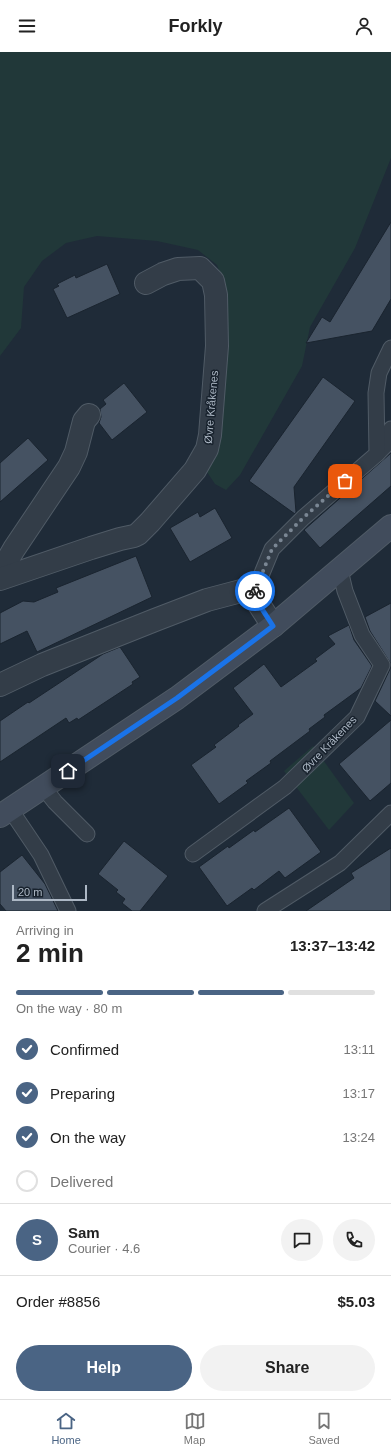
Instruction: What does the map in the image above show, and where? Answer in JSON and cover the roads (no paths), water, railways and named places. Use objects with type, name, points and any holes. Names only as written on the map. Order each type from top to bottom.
[{"type":"main road","points":[[5,813],[177,698],[273,626],[391,526]]},
{"type":"street","name":"Øvre Kråkenes","points":[[0,579],[90,548],[138,534],[195,470],[208,449],[217,346],[216,295],[214,281],[200,268],[178,269],[163,274],[146,283]]},
{"type":"street","points":[[0,573],[14,549],[70,467],[76,452],[84,421],[89,415]]},
{"type":"street","points":[[0,684],[42,665],[208,600],[241,591],[253,595],[273,626]]},
{"type":"lane","points":[[377,454],[376,393],[379,373],[391,348]]},
{"type":"lane","points":[[253,595],[272,549],[303,518],[388,443],[391,429]]},
{"type":"lane","name":"Øvre Kråkenes","points":[[193,854],[285,787],[357,717],[382,665],[362,635],[345,591],[340,570]]},
{"type":"lane","points":[[44,788],[55,802],[87,834]]},
{"type":"lane","points":[[5,813],[41,855],[68,911]]},
{"type":"lane","points":[[264,911],[340,863],[391,813]]}]
